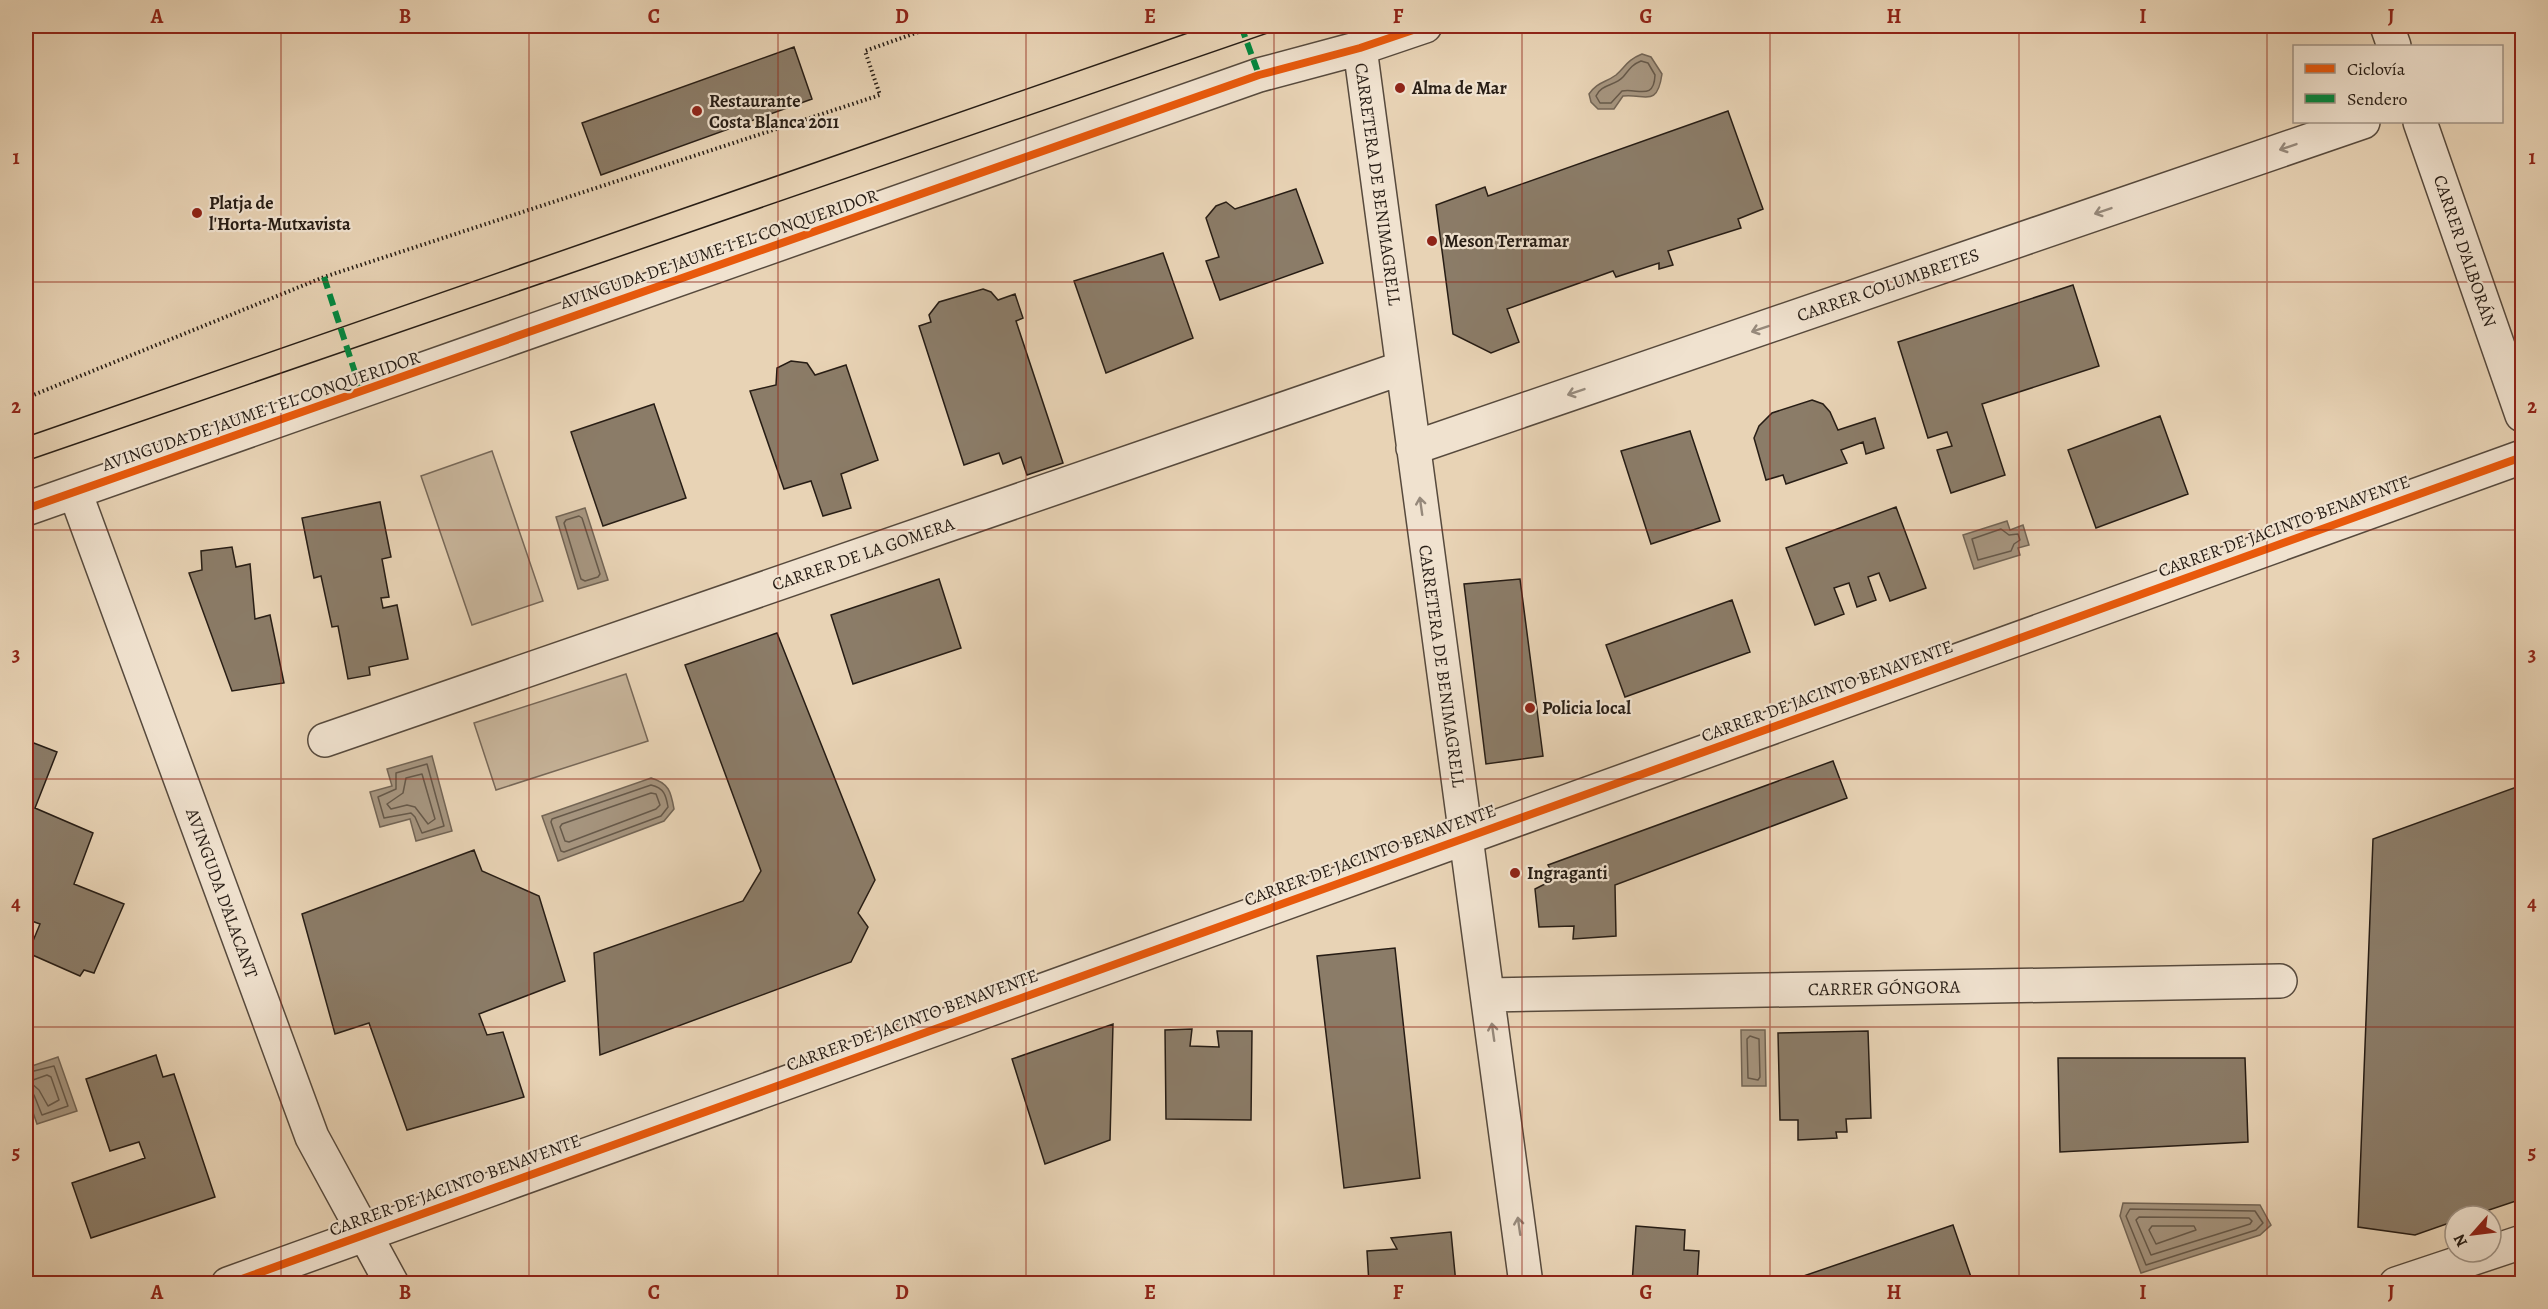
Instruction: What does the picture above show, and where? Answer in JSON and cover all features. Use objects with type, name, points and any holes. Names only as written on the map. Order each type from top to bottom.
[{"type":"street","name":"AVINGUDA DE JAUME I EL CONQUERIDOR","points":[[26,509],[1259,75],[1360,48],[1425,26]]},
{"type":"street","points":[[2387,26],[2394,45]]},
{"type":"street","name":"CARRETERA DE BENIMAGRELL","points":[[1360,48],[1526,1284]]},
{"type":"street","name":"CARRER COLUMBRETES","points":[[1413,448],[2360,123]]},
{"type":"street","name":"CARRER D'ALBORÁN","points":[[2420,123],[2523,415]]},
{"type":"street","name":"CARRER DE LA GOMERA","points":[[325,740],[1402,368]]},
{"type":"street","name":"CARRER DE JACINTO BENAVENTE","points":[[228,1284],[1465,836],[2523,457]]},
{"type":"street","name":"AVINGUDA D'ALACANT","points":[[75,492],[312,1137],[392,1284]]},
{"type":"street","name":"CARRER GÓNGORA","points":[[1488,995],[2280,981]]},
{"type":"street","points":[[2396,1284],[2523,1242]]},
{"type":"path","points":[[26,398],[324,277],[880,95],[865,51],[935,26]]},
{"type":"shaded area","points":[[492,451],[543,601],[472,625],[421,476]]},
{"type":"shaded area","points":[[626,674],[648,741],[496,790],[474,723]]},
{"type":"water","points":[[1642,54],[1651,57],[1662,74],[1657,92],[1648,97],[1623,96],[1614,109],[1598,109],[1591,102],[1589,94],[1592,90],[1616,75],[1630,61]]},
{"type":"water","points":[[585,508],[608,580],[578,589],[556,517]]},
{"type":"water","points":[[2007,521],[2010,530],[2023,525],[2029,545],[2018,548],[2020,555],[1974,569],[1963,535]]},
{"type":"water","points":[[432,756],[452,831],[416,841],[410,819],[380,827],[370,792],[392,786],[387,769]]},
{"type":"water","points":[[651,778],[662,783],[672,798],[674,809],[664,821],[558,861],[542,816]]},
{"type":"water","points":[[1741,1030],[1765,1030],[1766,1086],[1742,1086]]},
{"type":"water","points":[[58,1057],[77,1111],[37,1124],[28,1098],[26,1098],[26,1068]]},
{"type":"water","points":[[2123,1203],[2260,1205],[2271,1225],[2260,1235],[2141,1273],[2120,1216]]},
{"type":"building","name":"Restaurante Costa Blanca 2011","points":[[794,47],[812,99],[601,175],[582,123]]},
{"type":"building","points":[[1728,111],[1763,209],[1738,219],[1741,228],[1668,251],[1673,265],[1659,269],[1659,263],[1616,277],[1613,271],[1507,309],[1519,342],[1491,353],[1453,334],[1436,205],[1485,187],[1488,196]]},
{"type":"building","points":[[1296,189],[1323,263],[1220,300],[1206,261],[1219,257],[1206,218],[1216,206],[1226,202],[1235,209]]},
{"type":"building","points":[[1163,253],[1193,338],[1106,373],[1074,281]]},
{"type":"building","points":[[2073,285],[2099,366],[1982,404],[2005,475],[1951,493],[1937,450],[1952,446],[1947,432],[1928,438],[1898,342]]},
{"type":"building","points":[[983,289],[991,292],[998,300],[1015,294],[1023,318],[1016,321],[1063,463],[1027,475],[1021,457],[1003,464],[999,453],[964,465],[919,326],[931,322],[929,315],[939,302]]},
{"type":"building","points":[[791,361],[807,363],[815,375],[846,365],[878,460],[841,474],[851,508],[823,516],[811,481],[784,489],[750,391],[776,385],[777,368]]},
{"type":"building","points":[[1812,400],[1823,404],[1830,412],[1838,430],[1875,418],[1884,448],[1866,454],[1863,442],[1841,450],[1847,463],[1786,484],[1783,475],[1766,480],[1754,438],[1759,426],[1772,413]]},
{"type":"building","points":[[654,404],[686,498],[603,526],[571,432]]},
{"type":"building","points":[[2160,416],[2188,494],[2096,528],[2068,450]]},
{"type":"building","points":[[1690,431],[1720,521],[1651,544],[1621,451]]},
{"type":"building","points":[[380,502],[391,557],[382,559],[389,597],[381,598],[383,608],[397,605],[408,659],[369,667],[370,675],[348,679],[338,626],[332,627],[321,576],[314,578],[302,518]]},
{"type":"building","points":[[1896,507],[1926,588],[1890,601],[1879,573],[1868,577],[1876,600],[1857,607],[1849,583],[1834,588],[1844,614],[1815,625],[1786,548]]},
{"type":"building","points":[[232,547],[236,567],[250,564],[255,619],[270,615],[284,683],[232,691],[189,573],[202,570],[201,551]]},
{"type":"building","points":[[939,579],[961,648],[853,684],[831,615]]},
{"type":"building","points":[[1520,579],[1543,756],[1486,764],[1464,584]]},
{"type":"building","points":[[1732,600],[1750,652],[1625,697],[1606,645]]},
{"type":"building","points":[[777,633],[875,880],[858,913],[868,927],[851,962],[600,1055],[594,953],[743,901],[761,871],[685,665]]},
{"type":"building","points":[[26,740],[57,752],[35,808],[93,833],[74,884],[124,904],[94,973],[84,970],[80,976],[28,953],[40,924],[26,919],[29,901],[26,899]]},
{"type":"building","points":[[1833,761],[1847,798],[1615,885],[1616,936],[1573,939],[1574,926],[1539,927],[1535,889],[1555,879],[1548,865]]},
{"type":"building","points":[[2522,785],[2522,1199],[2503,1205],[2443,1204],[2443,1225],[2415,1235],[2358,1227],[2373,839]]},
{"type":"building","points":[[474,850],[482,871],[539,896],[565,981],[479,1014],[487,1035],[503,1032],[524,1097],[407,1130],[369,1023],[335,1034],[302,914]]},
{"type":"building","points":[[1395,948],[1420,1178],[1344,1188],[1317,956]]},
{"type":"building","points":[[1113,1024],[1110,1140],[1045,1164],[1012,1059]]},
{"type":"building","points":[[1192,1029],[1190,1046],[1219,1047],[1217,1031],[1252,1031],[1251,1120],[1166,1119],[1165,1030]]},
{"type":"building","points":[[1868,1031],[1871,1118],[1846,1119],[1847,1132],[1836,1132],[1837,1138],[1798,1140],[1798,1120],[1780,1120],[1778,1033]]},
{"type":"building","points":[[156,1055],[163,1077],[174,1074],[215,1197],[91,1238],[72,1183],[145,1158],[139,1142],[110,1151],[86,1079]]},
{"type":"building","points":[[2058,1058],[2245,1058],[2248,1142],[2060,1152]]},
{"type":"building","points":[[1953,1225],[1971,1277],[1953,1284],[1786,1282]]},
{"type":"building","points":[[1636,1226],[1685,1230],[1684,1250],[1699,1251],[1697,1284],[1632,1284]]},
{"type":"building","points":[[1451,1232],[1456,1284],[1369,1284],[1367,1251],[1397,1249],[1391,1238]]},
{"type":"building","points":[[323,1277],[326,1284],[307,1284]]},
{"type":"tram line","points":[[26,437],[1208,26]]},
{"type":"tram line","points":[[26,461],[1288,26]]},
{"type":"marked path","points":[[1241,26],[1259,75]]},
{"type":"marked path","points":[[324,277],[361,391]]},
{"type":"cycle path","points":[[26,509],[1259,75],[1360,48],[1425,26]]},
{"type":"cycle path","points":[[228,1284],[2522,457]]},
{"type":"place","name":"Alma de Mar","points":[[1400,88]]},
{"type":"place","name":"Restaurante Costa Blanca 2011","points":[[697,111]]},
{"type":"place","name":"Platja de l'Horta-Mutxavista","points":[[197,213]]},
{"type":"place","name":"Meson Terramar","points":[[1432,241]]},
{"type":"place","name":"Policia local","points":[[1530,708]]},
{"type":"place","name":"Ingraganti","points":[[1515,873]]}]
